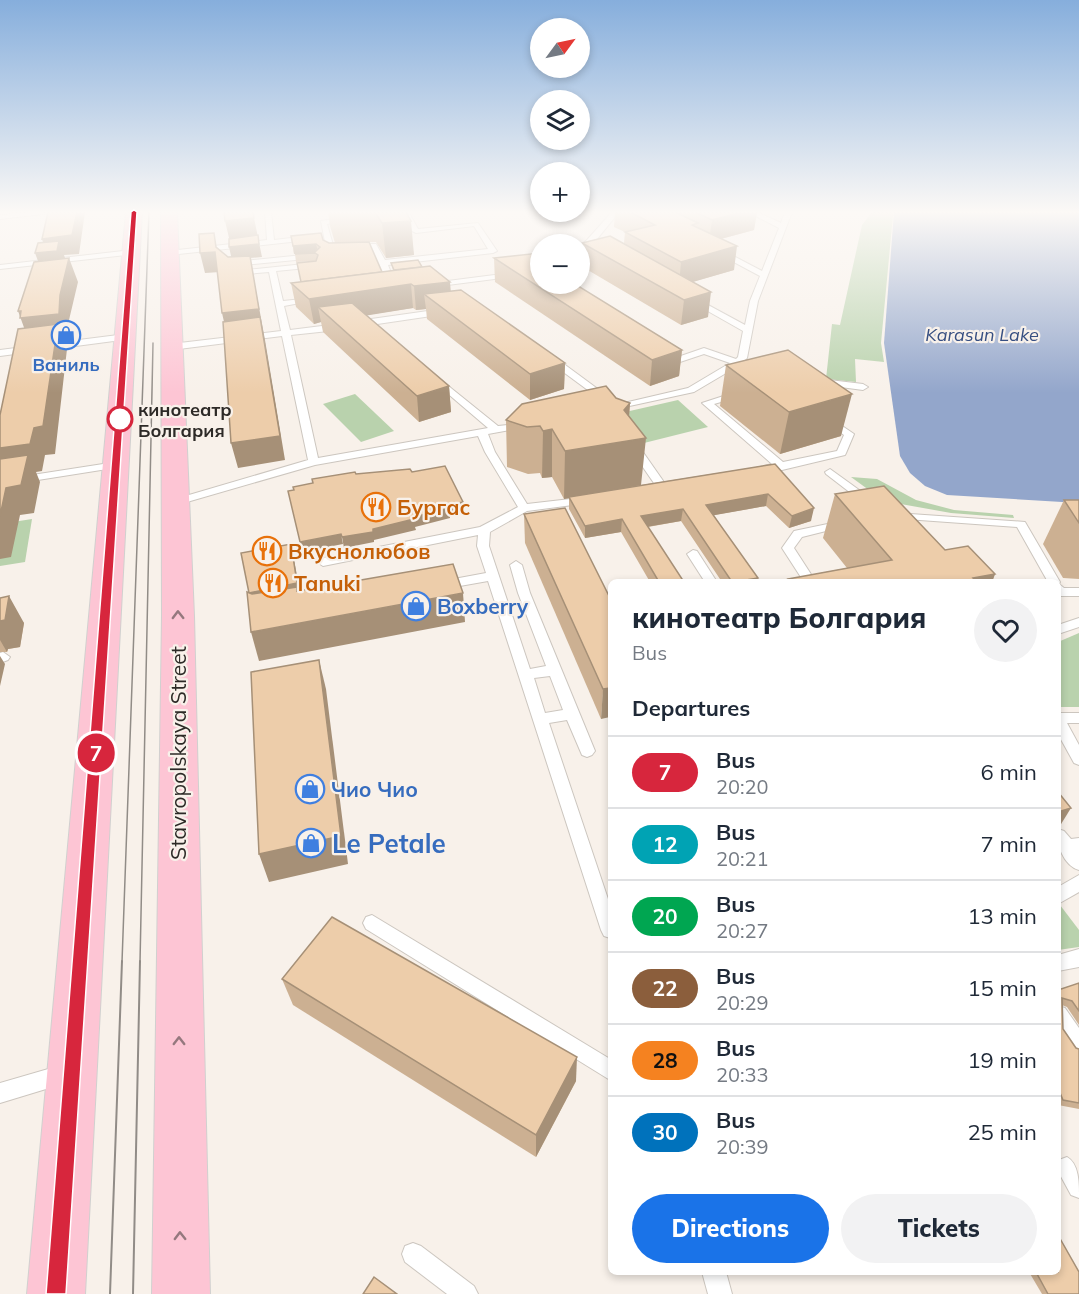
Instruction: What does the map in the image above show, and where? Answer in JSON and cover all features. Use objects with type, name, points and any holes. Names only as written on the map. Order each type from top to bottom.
[{"type":"main road","points":[[56,1294],[131,272]]},
{"type":"main road","name":"Stavropolskaya Street","points":[[169,272],[176,502],[181,1294]]},
{"type":"lane","points":[[235,272],[251,272]]},
{"type":"lane","points":[[273,272],[314,462]]},
{"type":"lane","points":[[387,272],[394,290]]},
{"type":"lane","points":[[428,286],[530,272]]},
{"type":"lane","points":[[544,354],[606,398],[610,414],[691,390],[742,358],[753,301],[765,275],[760,272]]},
{"type":"lane","points":[[383,292],[405,289]]},
{"type":"lane","points":[[689,297],[748,330]]},
{"type":"lane","points":[[280,304],[320,300]]},
{"type":"lane","points":[[171,347],[287,333],[375,327],[453,310]]},
{"type":"lane","points":[[0,354],[126,337]]},
{"type":"lane","points":[[654,349],[674,361],[704,351],[757,369]]},
{"type":"lane","points":[[429,374],[489,431]]},
{"type":"lane","points":[[810,381],[863,387]]},
{"type":"lane","points":[[691,390],[782,467]]},
{"type":"lane","points":[[707,403],[747,392]]},
{"type":"lane","points":[[749,472],[841,453],[849,434],[822,415]]},
{"type":"lane","points":[[176,502],[314,462],[530,424]]},
{"type":"lane","points":[[489,431],[483,453],[524,507]]},
{"type":"lane","points":[[624,434],[662,487]]},
{"type":"lane","points":[[0,483],[117,465]]},
{"type":"lane","points":[[830,472],[878,508]]},
{"type":"lane","points":[[323,562],[484,530],[524,507],[560,505],[606,497]]},
{"type":"lane","points":[[902,531],[887,515],[1021,524],[1052,579]]},
{"type":"lane","points":[[808,579],[788,548],[798,534],[854,522]]},
{"type":"lane","points":[[484,530],[483,546],[608,924]]},
{"type":"lane","points":[[693,554],[709,579]]},
{"type":"lane","points":[[516,565],[524,593],[588,751]]},
{"type":"lane","points":[[435,586],[494,576]]},
{"type":"lane","points":[[1061,592],[1079,592]]},
{"type":"lane","points":[[501,597],[524,593]]},
{"type":"lane","points":[[1061,629],[1079,622]]},
{"type":"lane","points":[[512,632],[538,628]]},
{"type":"lane","points":[[527,674],[555,670]]},
{"type":"lane","points":[[542,720],[573,714]]},
{"type":"lane","points":[[1061,719],[1079,718]]},
{"type":"lane","points":[[1061,725],[1079,759]]},
{"type":"lane","points":[[1068,843],[1079,863]]},
{"type":"lane","points":[[1061,894],[1079,883]]},
{"type":"lane","points":[[372,923],[608,1069]]},
{"type":"lane","points":[[1061,962],[1079,958]]},
{"type":"lane","points":[[1061,1019],[1079,1046]]},
{"type":"lane","points":[[0,1093],[73,1071]]},
{"type":"lane","points":[[1067,1168],[1079,1187]]},
{"type":"lane","points":[[413,1254],[465,1294]]},
{"type":"lane","points":[[715,1275],[720,1294]]},
{"type":"green space","points":[[852,272],[888,272],[881,343],[884,362],[855,359],[856,382],[826,379],[832,324],[840,325]]},
{"type":"green space","points":[[355,394],[394,431],[361,442],[323,404]]},
{"type":"green space","points":[[678,400],[708,427],[644,443],[621,413]]},
{"type":"green space","points":[[851,477],[877,479],[916,500],[954,510],[1013,515],[1014,518],[951,513],[884,501]]},
{"type":"green space","points":[[32,519],[25,562],[0,566],[0,524]]},
{"type":"green space","points":[[1079,633],[1079,707],[1061,707],[1061,641]]},
{"type":"green space","points":[[1061,906],[1079,930],[1079,947],[1061,950]]},
{"type":"water","name":"Karasun Lake","points":[[889,272],[1079,272],[1079,503],[947,495],[925,486],[910,473],[900,456],[884,343]]},
{"type":"building","points":[[31,272],[66,272],[60,295],[59,314],[20,318],[21,311],[18,311]]},
{"type":"building","points":[[217,272],[253,272],[259,309],[222,313]]},
{"type":"building","points":[[299,272],[379,272],[301,282]]},
{"type":"building","points":[[378,272],[438,272],[450,282],[414,286],[411,284],[309,299],[291,283]]},
{"type":"building","points":[[516,272],[530,272],[530,281]]},
{"type":"building","points":[[635,272],[676,272],[711,292],[684,300]]},
{"type":"building","points":[[461,290],[565,363],[530,374],[424,294]]},
{"type":"building","points":[[590,293],[682,350],[652,360],[550,294]]},
{"type":"building","points":[[352,303],[449,386],[417,396],[318,307]]},
{"type":"building","points":[[260,317],[280,436],[231,443],[223,322]]},
{"type":"building","points":[[58,324],[43,426],[34,428],[30,444],[0,448],[0,415],[18,329]]},
{"type":"building","points":[[788,350],[852,394],[789,412],[726,365]]},
{"type":"building","points":[[606,386],[616,398],[630,403],[624,410],[646,438],[565,451],[552,429],[543,431],[540,426],[527,427],[506,420],[522,404]]},
{"type":"building","points":[[28,455],[21,485],[6,488],[0,516],[0,459]]},
{"type":"building","points":[[775,464],[814,508],[792,516],[768,494],[706,505],[758,578],[752,579],[730,579],[683,509],[641,516],[682,579],[657,579],[622,519],[585,526],[569,497]]},
{"type":"building","name":"Бургас","points":[[445,466],[463,502],[448,505],[449,508],[414,517],[414,519],[373,529],[373,532],[342,537],[341,534],[300,542],[288,491],[294,490],[293,487],[313,483],[312,479],[355,472],[356,474],[410,469],[412,472]]},
{"type":"building","points":[[884,486],[945,550],[968,546],[995,574],[974,579],[788,579],[892,560],[835,494]]},
{"type":"building","points":[[1064,500],[1079,500],[1079,523]]},
{"type":"building","points":[[565,508],[608,594],[608,688],[603,689],[524,514]]},
{"type":"building","points":[[291,544],[297,583],[249,593],[241,553]]},
{"type":"building","points":[[453,564],[463,593],[251,632],[247,592],[252,594],[297,587],[297,591]]},
{"type":"building","points":[[9,596],[5,620],[0,621],[0,598]]},
{"type":"building","points":[[319,660],[341,836],[259,854],[251,672]]},
{"type":"building","points":[[1061,796],[1071,808],[1061,811]]},
{"type":"building","points":[[332,917],[577,1057],[536,1135],[282,979]]},
{"type":"building","points":[[1079,983],[1079,1011],[1072,1001],[1062,998],[1063,1029],[1079,1049],[1079,1103],[1063,1100],[1061,1095],[1061,989]]},
{"type":"building","points":[[1061,1240],[1079,1272],[1079,1294],[1048,1294],[1038,1275],[1061,1275]]},
{"type":"building","points":[[374,1277],[397,1294],[363,1294]]},
{"type":"tram line","points":[[122,962],[147,272]]},
{"type":"tram line","points":[[140,962],[153,343]]},
{"type":"tram line","points":[[110,1294],[122,961]]},
{"type":"tram line","points":[[133,1294],[140,961]]},
{"type":"bus line","name":"7","points":[[56,1294],[108,605],[130,272]]},
{"type":"place","name":"Ваниль","points":[[66,335]]},
{"type":"place","name":"кинотеатр Болгария","points":[[120,419]]},
{"type":"place","name":"Бургас","points":[[376,507]]},
{"type":"place","name":"Вкуснолюбов","points":[[267,551]]},
{"type":"place","name":"Tanuki","points":[[273,583]]},
{"type":"place","name":"Boxberry","points":[[416,606]]},
{"type":"place","name":"Чио Чио","points":[[310,789]]},
{"type":"place","name":"Le Petale","points":[[311,843]]}]
